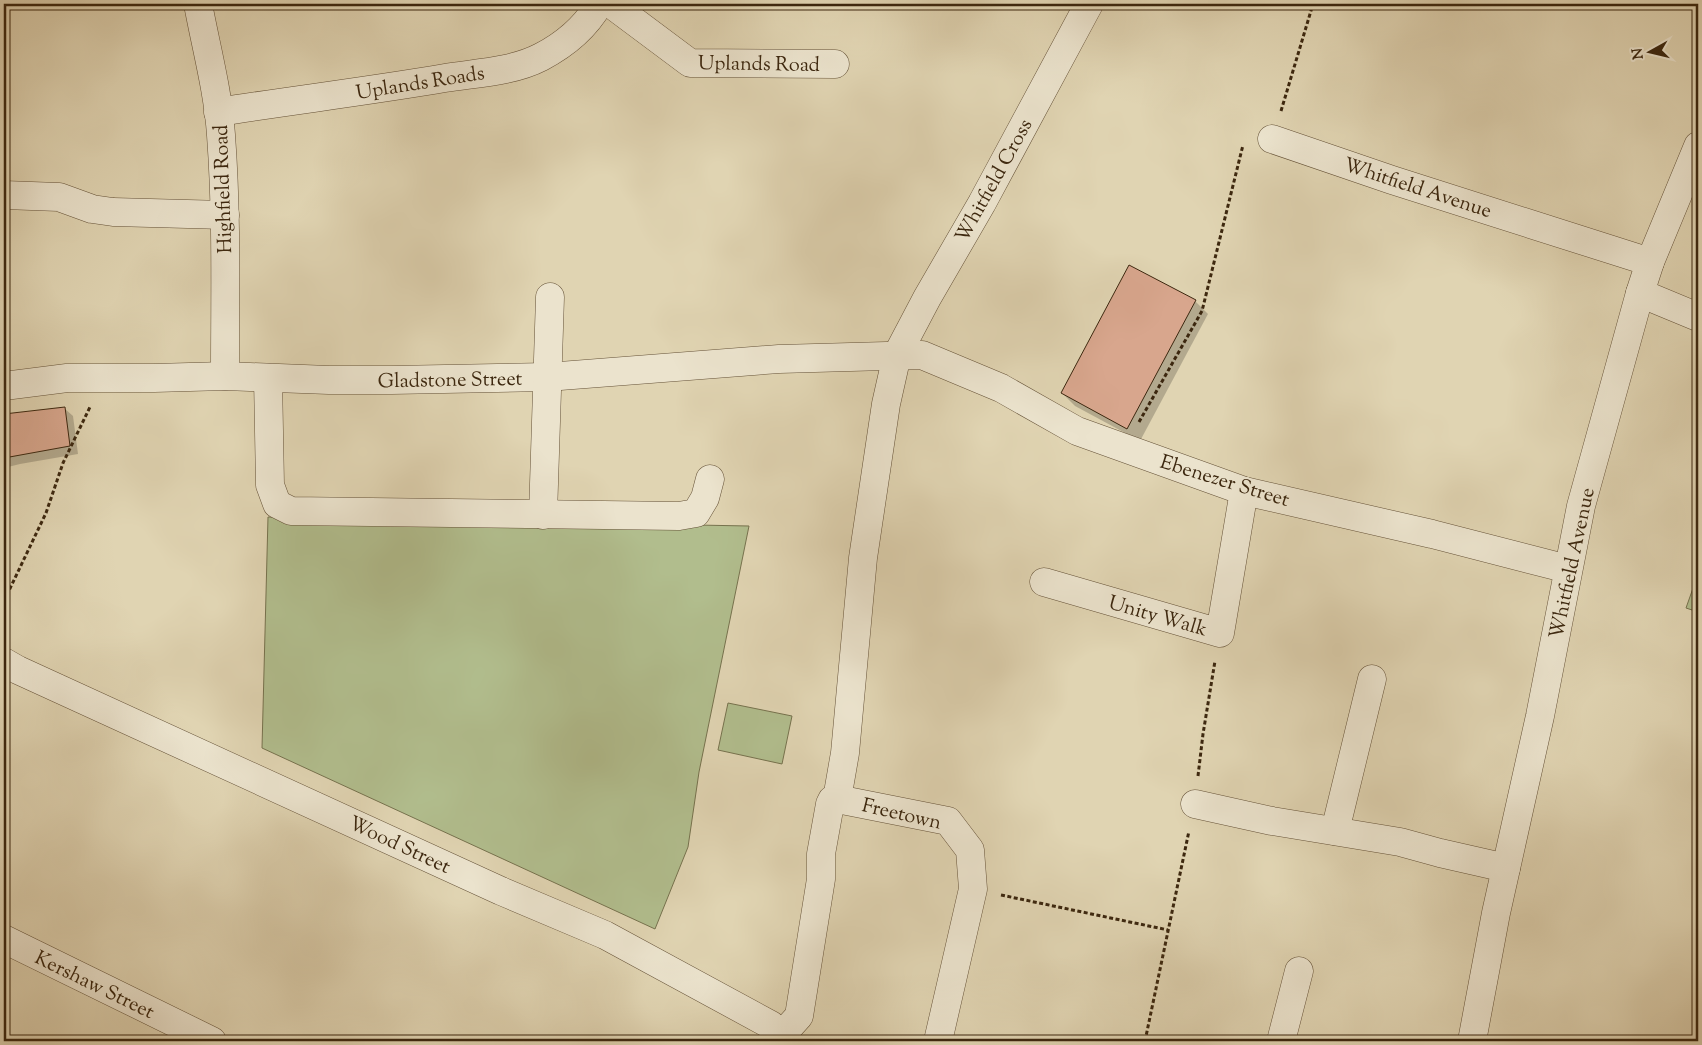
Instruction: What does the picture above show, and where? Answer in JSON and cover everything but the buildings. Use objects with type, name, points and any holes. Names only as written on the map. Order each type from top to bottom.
[{"type":"street","name":"Highfield Road","points":[[198,4],[221,135],[224,215],[225,376]]},
{"type":"street","name":"Uplands Roads","points":[[218,112],[394,87],[518,66],[540,58],[578,33],[591,18],[599,4]]},
{"type":"street","name":"Uplands Road","points":[[611,4],[690,63],[836,64]]},
{"type":"street","name":"Whitfield Cross","points":[[897,355],[927,298],[982,203],[1089,4]]},
{"type":"street","name":"Whitfield Avenue","points":[[1272,139],[1392,180],[1650,262]]},
{"type":"street","name":"Whitfield Avenue","points":[[1472,1041],[1496,913],[1540,716],[1581,506],[1650,262],[1698,146]]},
{"type":"street","points":[[4,195],[59,197],[92,210],[113,212],[224,215]]},
{"type":"street","points":[[1640,293],[1698,316]]},
{"type":"street","points":[[543,515],[550,296]]},
{"type":"street","name":"Gladstone Street","points":[[4,386],[67,378],[225,376],[392,380],[547,377],[779,359],[897,355]]},
{"type":"street","name":"Ebenezer Street","points":[[897,355],[922,355],[1001,388],[1077,430],[1244,490],[1432,534],[1568,569]]},
{"type":"street","points":[[837,799],[846,753],[864,558],[886,404],[897,355]]},
{"type":"street","points":[[268,378],[270,484],[277,504],[291,511],[679,516],[696,513],[705,498],[710,479]]},
{"type":"street","name":"Unity Walk","points":[[1044,582],[1220,633],[1244,490]]},
{"type":"street","name":"Wood Street","points":[[4,662],[492,887],[605,936],[763,1021],[784,1039]]},
{"type":"street","points":[[1335,831],[1372,679]]},
{"type":"street","name":"Freetown","points":[[784,1039],[799,1016],[822,880],[822,854],[827,821],[830,804],[832,800],[837,799],[948,821],[970,850],[973,889],[938,1041]]},
{"type":"street","points":[[1195,804],[1272,821],[1400,842],[1506,868]]},
{"type":"street","name":"Kershaw Street","points":[[4,939],[212,1041]]},
{"type":"street","points":[[1282,1041],[1299,971]]},
{"type":"path","points":[[1125,448],[1202,311],[1243,145],[1269,151],[1313,4]]},
{"type":"path","points":[[4,600],[46,513],[64,463],[91,406],[97,378]]},
{"type":"path","points":[[1144,1041],[1195,804],[1203,734],[1220,633]]},
{"type":"path","points":[[973,889],[1168,930]]},
{"type":"green space","points":[[268,517],[749,526],[699,772],[688,847],[655,929],[262,748]]},
{"type":"green space","points":[[1698,574],[1698,612],[1686,608]]},
{"type":"green space","points":[[728,703],[792,716],[782,764],[718,750]]}]
